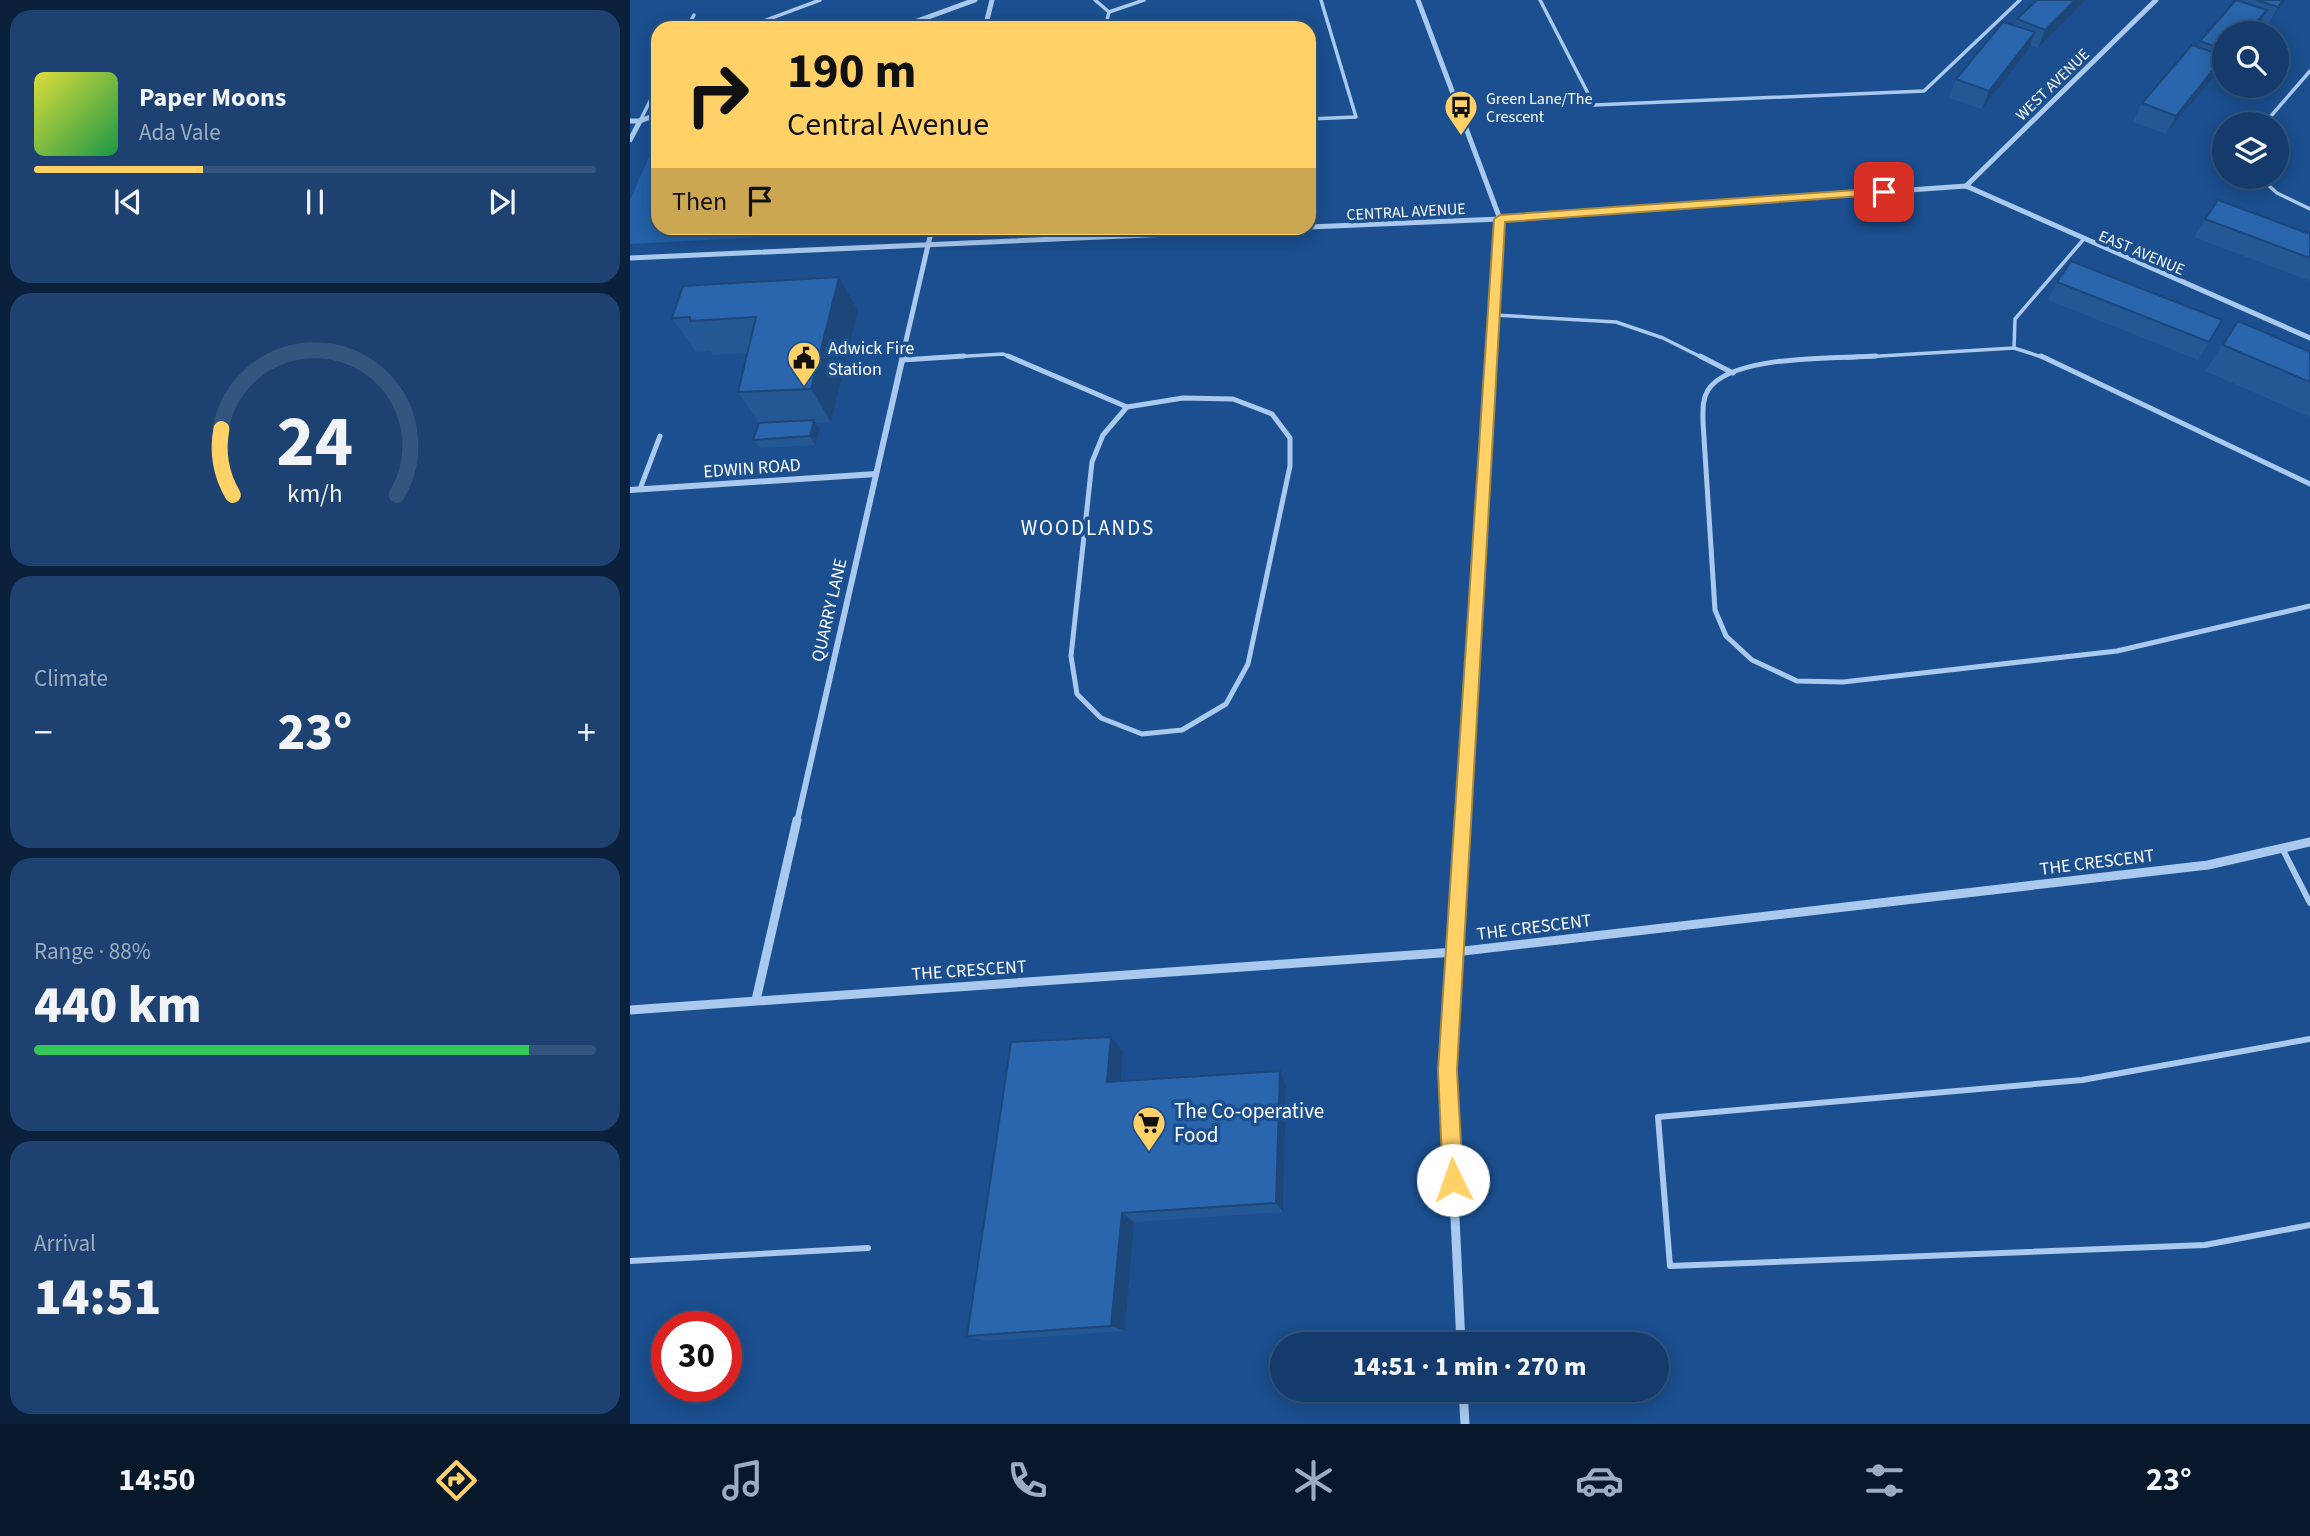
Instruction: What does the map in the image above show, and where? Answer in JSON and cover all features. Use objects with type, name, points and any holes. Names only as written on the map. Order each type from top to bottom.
[{"type":"street","points":[[917,21],[975,0]]},
{"type":"street","points":[[987,21],[992,0]]},
{"type":"street","points":[[1418,0],[1500,219],[1448,1070],[1460,1332]]},
{"type":"street","name":"WEST AVENUE","points":[[1966,186],[2156,0]]},
{"type":"street","points":[[630,121],[651,117]]},
{"type":"street","points":[[630,140],[640,121]]},
{"type":"street","name":"CENTRAL AVENUE","points":[[1316,227],[1500,219],[1966,186]]},
{"type":"street","name":"EAST AVENUE","points":[[1966,186],[2083,240],[2310,338]]},
{"type":"street","name":"QUARRY LANE","points":[[756,1000],[930,235]]},
{"type":"street","name":"CENTRAL AVENUE","points":[[630,258],[1129,235]]},
{"type":"street","name":"EDWIN ROAD","points":[[630,490],[876,474]]},
{"type":"street","name":"THE CRESCENT","points":[[630,1010],[1455,952],[2208,865],[2310,842]]},
{"type":"street","points":[[1464,1402],[1465,1424]]},
{"type":"lane","points":[[764,21],[820,0]]},
{"type":"lane","points":[[1095,0],[1109,12]]},
{"type":"lane","points":[[1109,12],[1144,0]]},
{"type":"lane","points":[[1316,119],[1356,117],[1321,0]]},
{"type":"lane","points":[[1541,0],[1594,104],[1924,91],[2020,0]]},
{"type":"lane","points":[[1107,21],[1109,12]]},
{"type":"lane","points":[[691,21],[694,15]]},
{"type":"lane","points":[[2274,112],[2310,71]]},
{"type":"lane","points":[[640,121],[651,99]]},
{"type":"lane","points":[[2272,189],[2310,209]]},
{"type":"lane","points":[[2014,348],[2015,319],[2083,240]]},
{"type":"lane","points":[[1494,315],[1616,322],[1663,338],[1733,373]]},
{"type":"lane","points":[[2310,484],[2043,357],[2014,348],[1782,362],[1745,368],[1733,373],[1720,379],[1704,398],[1703,422],[1715,610],[1726,636],[1752,660],[1797,681],[1843,682],[2117,651],[2310,606]]},
{"type":"lane","points":[[902,360],[1003,354],[1127,407],[1183,398],[1233,398],[1272,414],[1290,438],[1290,466],[1248,664],[1226,704],[1182,730],[1142,734],[1101,718],[1077,694],[1071,656],[1092,462],[1102,435],[1127,407]]},
{"type":"lane","points":[[640,489],[660,436]]},
{"type":"lane","points":[[2282,848],[2310,903]]},
{"type":"lane","points":[[2310,1039],[2082,1080],[1658,1117],[1670,1266],[2205,1245],[2310,1225]]},
{"type":"lane","points":[[630,1261],[867,1248]]},
{"type":"shaded area","points":[[651,153],[651,235],[797,235],[630,244],[630,200]]},
{"type":"building","points":[[2037,0],[2075,0],[2045,30],[2017,19]]},
{"type":"building","points":[[2236,0],[2267,10],[2257,21],[2218,21]]},
{"type":"building","points":[[2256,0],[2283,0],[2278,7]]},
{"type":"building","points":[[2003,22],[2035,32],[1989,91],[1956,79]]},
{"type":"building","points":[[2212,27],[2212,46],[2200,41]]},
{"type":"building","points":[[2192,45],[2212,52],[2212,71],[2176,116],[2142,103]]},
{"type":"building","points":[[2218,200],[2310,234],[2310,258],[2205,219]]},
{"type":"building","points":[[2071,261],[2222,320],[2209,342],[2057,282]]},
{"type":"building","points":[[839,277],[811,389],[738,392],[756,317],[690,321],[690,317],[672,318],[683,286]]},
{"type":"building","points":[[2238,321],[2310,352],[2310,382],[2223,345]]},
{"type":"building","points":[[814,420],[810,436],[753,440],[759,423]]},
{"type":"building","name":"The Co-operative Food","points":[[1111,1037],[1107,1082],[1280,1071],[1276,1203],[1122,1213],[1111,1326],[967,1336],[1011,1042]]},
{"type":"place","name":"Green Lane/The Crescent","points":[[1461,137]]},
{"type":"place","name":"Adwick Fire Station","points":[[804,388]]},
{"type":"place","name":"The Co-operative Food","points":[[1149,1153]]},
{"type":"district","name":"WOODLANDS","points":[[1088,528]]},
{"type":"route","points":[[1453,1180],[1448,1070],[1500,219],[1884,192]]}]
